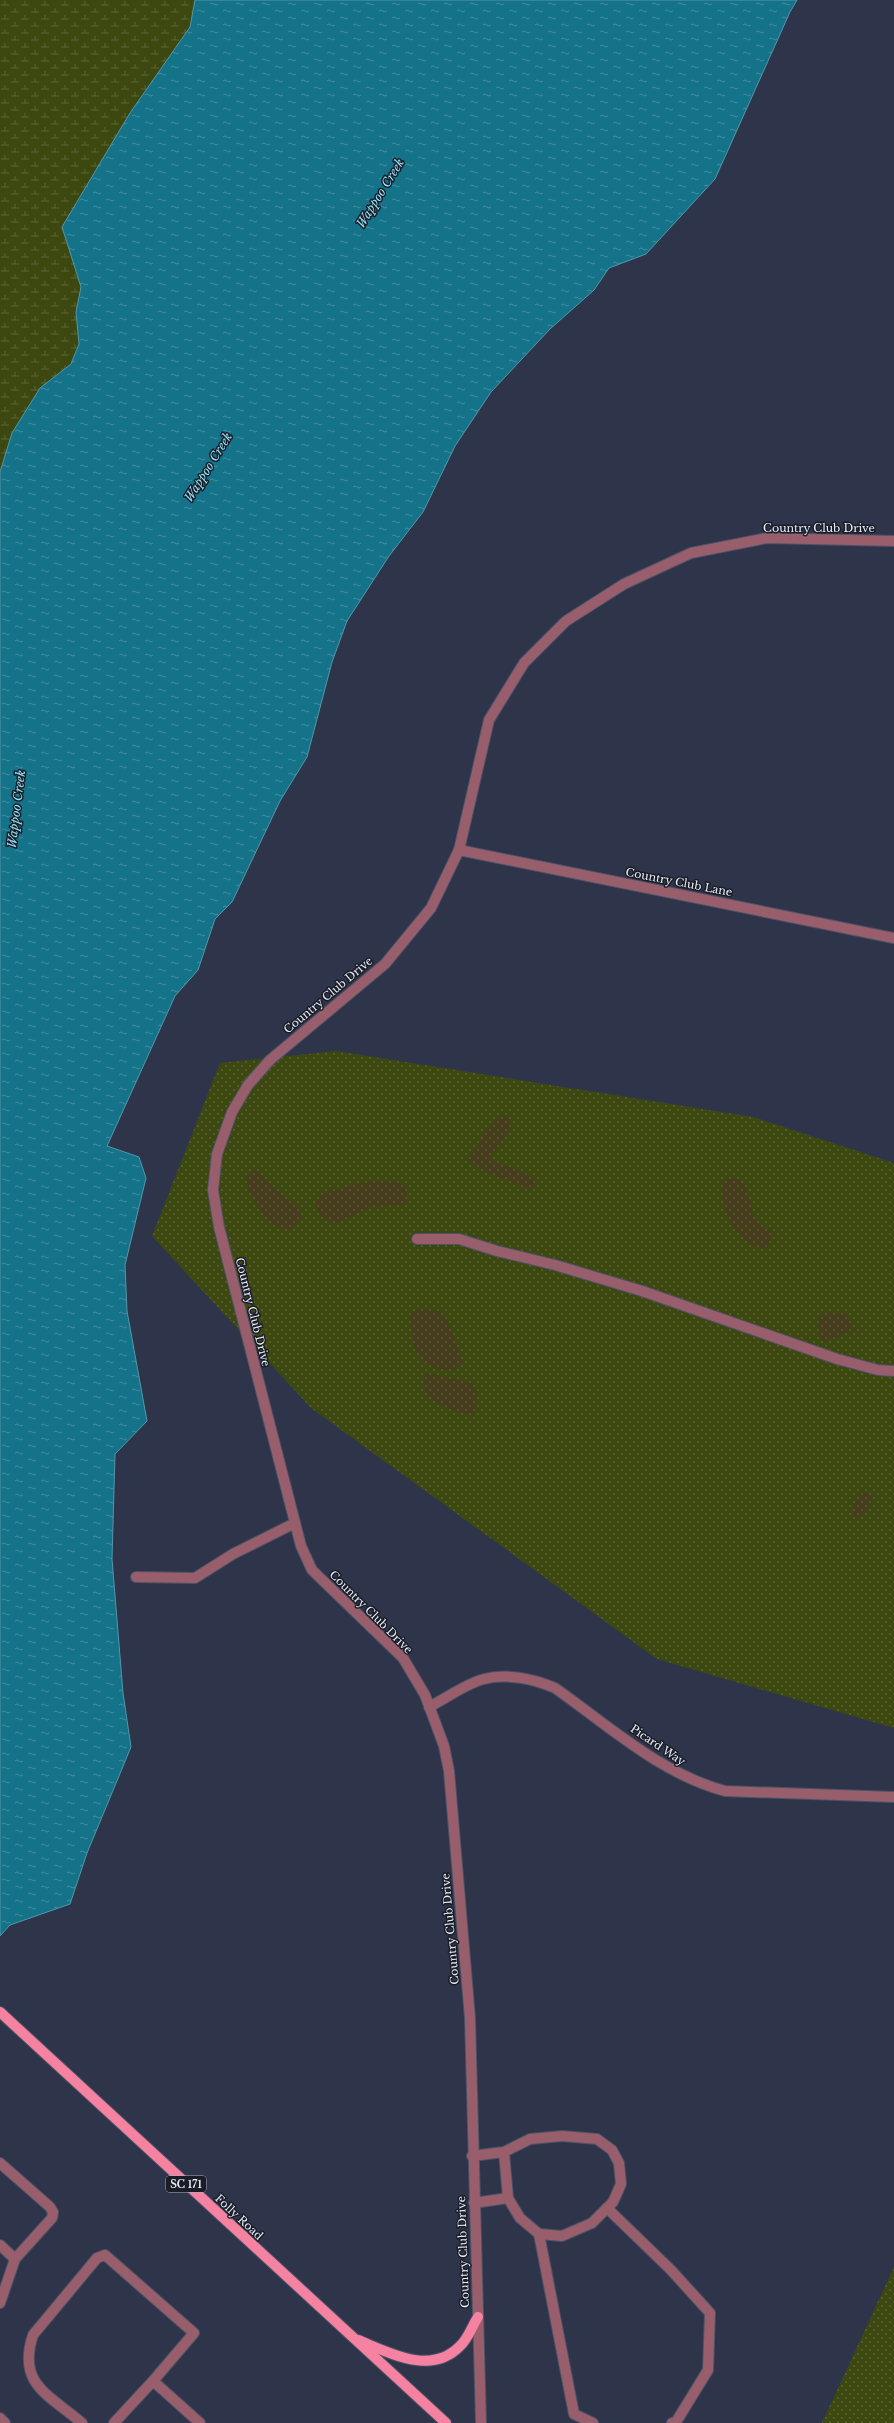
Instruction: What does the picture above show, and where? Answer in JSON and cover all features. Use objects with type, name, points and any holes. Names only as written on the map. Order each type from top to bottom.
[{"type":"main road","name":"Folly Road","points":[[0,2012],[446,2423]]},
{"type":"main road","points":[[351,2337],[398,2357],[423,2362],[444,2358],[461,2346],[478,2317]]},
{"type":"street","name":"Country Club Drive","points":[[481,2423],[472,2156],[470,2018],[450,1770],[444,1746],[425,1695],[403,1658],[312,1570],[301,1546],[219,1227],[213,1190],[217,1154],[232,1112],[248,1085],[270,1060],[385,964],[431,908],[459,850],[489,720],[524,663],[566,621],[624,584],[691,553],[767,538],[894,541]]},
{"type":"street","name":"Country Club Lane","points":[[459,850],[894,938]]},
{"type":"street","points":[[417,1239],[459,1239],[497,1251],[555,1265],[642,1291],[837,1359],[878,1370],[894,1371]]},
{"type":"street","points":[[136,1577],[195,1578],[233,1554],[295,1523]]},
{"type":"street","name":"Picard Way","points":[[429,1707],[483,1679],[508,1677],[536,1680],[556,1688],[670,1770],[700,1784],[725,1791],[894,1797]]},
{"type":"street","points":[[472,2156],[504,2152],[530,2139],[562,2136],[597,2139],[612,2150],[619,2163],[621,2184],[613,2202],[592,2223],[562,2236],[538,2234],[520,2218],[508,2198],[504,2152]]},
{"type":"street","points":[[0,2163],[50,2207],[53,2212],[52,2218],[16,2259],[0,2303]]},
{"type":"street","points":[[474,2203],[508,2198]]},
{"type":"street","points":[[607,2208],[671,2270],[710,2313],[708,2370],[676,2422],[672,2423]]},
{"type":"street","points":[[538,2234],[574,2414],[593,2423]]},
{"type":"street","points":[[0,2245],[16,2259]]},
{"type":"street","points":[[82,2423],[33,2381],[28,2369],[28,2350],[33,2335],[97,2258],[105,2255],[194,2333],[153,2381],[114,2423]]},
{"type":"street","points":[[153,2381],[200,2423]]},
{"type":"street","points":[[0,2418],[5,2423]]},
{"type":"green space","points":[[0,0],[195,0],[190,27],[130,113],[62,227],[81,287],[76,312],[79,344],[71,364],[40,388],[12,433],[0,472]]},
{"type":"green space","points":[[336,1051],[753,1117],[894,1163],[894,1728],[657,1659],[311,1408],[152,1236],[220,1063]]},
{"type":"green space","points":[[894,2267],[894,2423],[822,2423]]},
{"type":"sand","points":[[501,1115],[506,1117],[512,1126],[491,1157],[492,1161],[528,1175],[535,1181],[532,1187],[527,1188],[483,1171],[469,1161],[473,1151],[483,1136]]},
{"type":"sand","points":[[254,1170],[258,1172],[272,1187],[297,1206],[302,1218],[292,1229],[285,1229],[277,1226],[262,1212],[256,1203],[247,1186],[246,1179],[249,1173]]},
{"type":"sand","points":[[727,1178],[740,1179],[744,1184],[756,1220],[761,1226],[771,1231],[771,1240],[767,1248],[758,1247],[748,1241],[739,1233],[731,1222],[725,1211],[722,1199],[723,1187]]},
{"type":"sand","points":[[369,1181],[389,1181],[401,1184],[405,1187],[407,1201],[403,1204],[394,1206],[369,1208],[335,1224],[321,1215],[315,1205],[321,1194]]},
{"type":"sand","points":[[418,1309],[438,1311],[443,1315],[458,1346],[461,1366],[453,1369],[440,1369],[428,1365],[422,1360],[414,1347],[410,1314]]},
{"type":"sand","points":[[829,1312],[846,1314],[851,1324],[851,1331],[823,1342],[819,1334],[818,1318]]},
{"type":"sand","points":[[427,1373],[472,1383],[477,1392],[475,1414],[458,1412],[439,1403],[431,1397],[425,1390],[424,1382]]},
{"type":"sand","points":[[862,1492],[870,1494],[873,1498],[864,1515],[858,1518],[854,1515],[853,1504]]},
{"type":"water","name":"Wappoo Creek","points":[[195,0],[797,0],[790,12],[715,179],[646,254],[609,268],[594,290],[550,329],[491,392],[455,446],[423,512],[389,556],[347,621],[332,662],[307,757],[280,801],[232,902],[215,919],[198,970],[175,996],[107,1146],[139,1157],[146,1178],[125,1265],[127,1311],[147,1421],[115,1454],[112,1559],[123,1693],[131,1747],[87,1853],[70,1904],[10,1925],[0,1936],[0,472],[12,433],[40,388],[71,364],[79,344],[76,312],[81,287],[62,227],[130,113],[190,27]]}]
